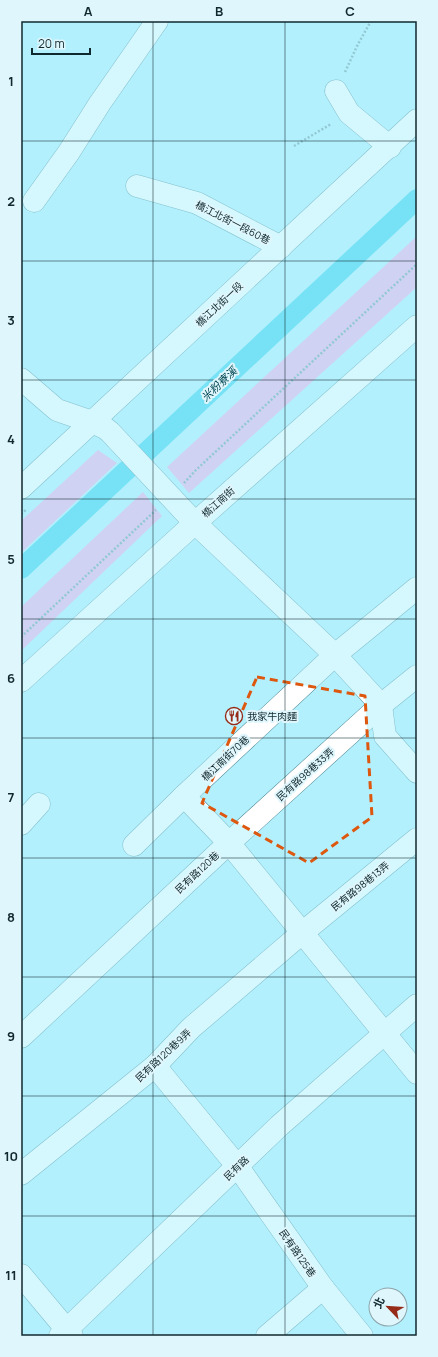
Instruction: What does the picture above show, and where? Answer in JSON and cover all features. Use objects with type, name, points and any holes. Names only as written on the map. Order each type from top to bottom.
[{"type":"street","points":[[34,201],[69,152],[100,102],[156,21]]},
{"type":"street","points":[[336,91],[349,113],[390,147]]},
{"type":"street","name":"橋江北街一段","points":[[21,488],[390,147],[417,120]]},
{"type":"street","name":"橋江北街一段60巷","points":[[137,186],[197,203],[281,247]]},
{"type":"street","name":"橋江南街","points":[[21,681],[195,523],[417,326]]},
{"type":"street","points":[[21,379],[56,410],[105,428],[195,523],[335,655],[381,705],[385,736],[417,772]]},
{"type":"street","name":"橋江南街70巷","points":[[134,845],[184,796],[335,655],[417,588]]},
{"type":"street","name":"民有路98巷33弄","points":[[229,844],[381,705],[417,676]]},
{"type":"street","points":[[184,796],[229,844]]},
{"type":"street","points":[[21,824],[38,804]]},
{"type":"street","name":"民有路98巷13弄","points":[[302,933],[417,839]]},
{"type":"street","name":"民有路120巷","points":[[21,1037],[229,844],[417,1073]]},
{"type":"street","name":"民有路120巷9弄","points":[[21,1174],[155,1066],[192,1028],[302,933]]},
{"type":"street","name":"民有路","points":[[67,1334],[279,1126],[386,1034],[417,1005]]},
{"type":"street","name":"民有路125巷","points":[[155,1066],[238,1166],[323,1288],[362,1336]]},
{"type":"street","points":[[21,1275],[67,1334]]},
{"type":"street","points":[[267,1336],[323,1288]]},
{"type":"path","points":[[336,91],[358,44],[371,21]]},
{"type":"path","points":[[294,146],[349,113]]},
{"type":"path","points":[[21,637],[196,470],[417,264]]},
{"type":"highlighted area","points":[[257,677],[365,696],[372,817],[309,863],[202,803]]},
{"type":"shaded area","points":[[417,236],[417,287],[189,493],[167,467]]},
{"type":"shaded area","points":[[98,450],[117,463],[21,553],[21,521]]},
{"type":"shaded area","points":[[143,492],[162,516],[21,651],[21,607]]},
{"type":"waterway","name":"米粉寮溪","points":[[21,569],[417,199]]},
{"type":"place","name":"我家牛肉麵","points":[[234,716]]}]
